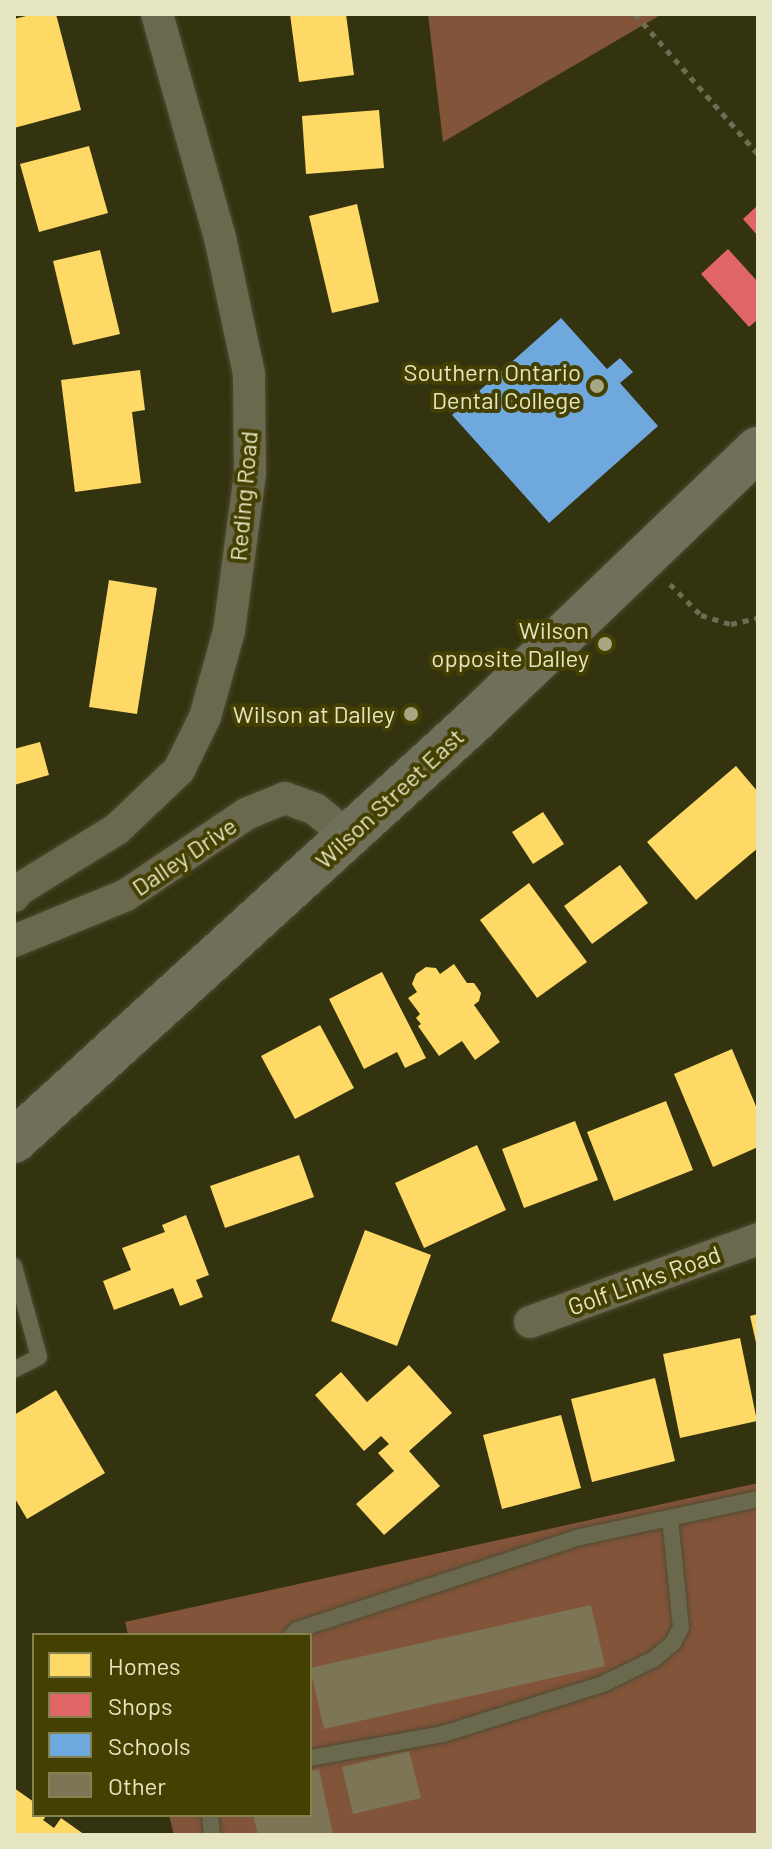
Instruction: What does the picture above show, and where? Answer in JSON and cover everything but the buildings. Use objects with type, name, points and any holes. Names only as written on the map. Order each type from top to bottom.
[{"type":"main road","name":"Wilson Street East","points":[[14,1141],[348,836],[758,449]]},
{"type":"street","name":"Reding Road","points":[[14,896],[18,890],[117,829],[179,770],[205,717],[229,631],[250,473],[249,374],[220,238],[157,14]]},
{"type":"street","name":"Dalley Drive","points":[[14,941],[126,895],[246,814],[285,798],[315,809],[348,836]]},
{"type":"street","name":"Golf Links Road","points":[[530,1322],[758,1239]]},
{"type":"lane","points":[[14,1266],[39,1357],[14,1370]]},
{"type":"lane","points":[[294,1633],[576,1538],[758,1499]]},
{"type":"lane","points":[[312,1758],[443,1734],[603,1684],[654,1659],[673,1643],[681,1627],[670,1518]]},
{"type":"path","points":[[635,14],[758,154]]},
{"type":"path","points":[[644,558],[701,615],[731,624],[758,618]]},
{"type":"shaded area","points":[[428,14],[662,14],[443,142]]},
{"type":"shaded area","points":[[758,1483],[758,1835],[174,1835],[170,1817],[312,1817],[312,1633],[128,1633],[125,1622]]},
{"type":"place","name":"Southern Ontario Dental College","points":[[597,386]]},
{"type":"place","name":"Wilson opposite Dalley","points":[[605,644]]},
{"type":"place","name":"Wilson at Dalley","points":[[411,714]]}]
